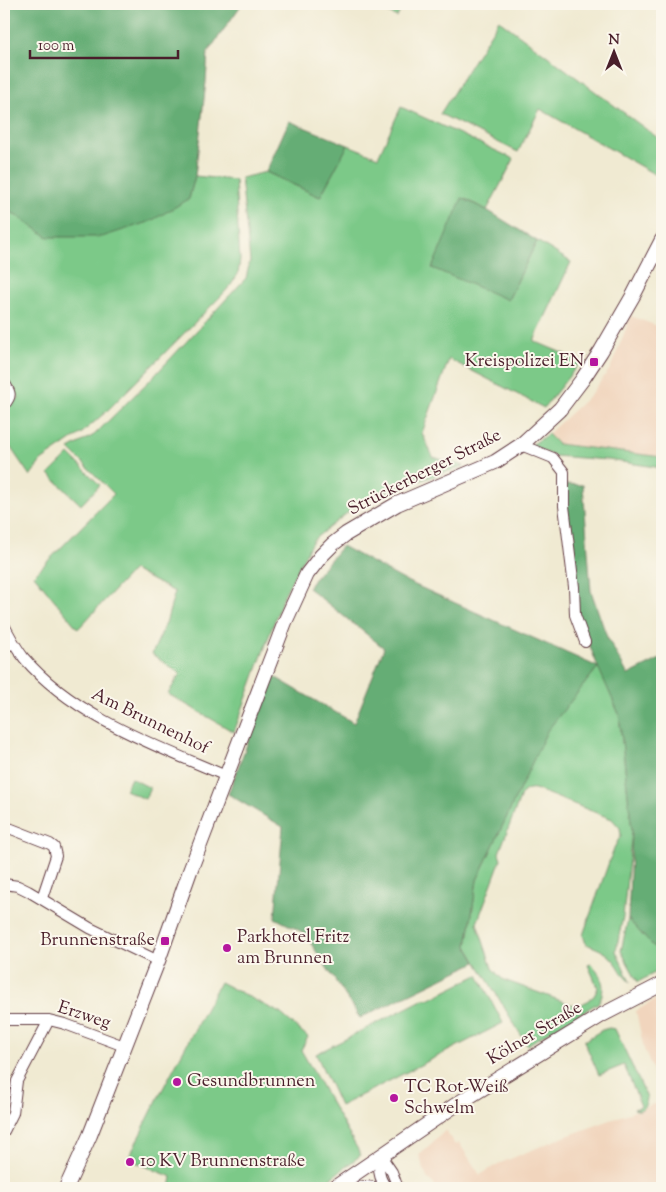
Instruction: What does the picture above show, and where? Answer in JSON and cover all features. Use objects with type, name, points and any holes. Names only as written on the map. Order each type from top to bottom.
[{"type":"main road","name":"Strückerberger Straße","points":[[226,776],[285,622],[307,574],[321,556],[346,534],[398,504],[495,462],[521,445],[560,409],[582,380],[621,318],[662,240]]},
{"type":"main road","points":[[66,1188],[90,1135],[158,961],[226,776]]},
{"type":"main road","name":"Kölner Straße","points":[[334,1188],[474,1093],[602,1015],[662,984]]},
{"type":"street","points":[[4,382],[10,391],[10,397],[4,405]]},
{"type":"street","name":"Strückerberger Straße","points":[[521,445],[553,458],[564,472],[564,506],[574,587],[575,615],[585,642]]},
{"type":"street","name":"Am Brunnenhof","points":[[4,625],[13,643],[24,658],[70,699],[100,718],[140,739],[226,776]]},
{"type":"street","points":[[4,648],[13,643]]},
{"type":"street","points":[[4,826],[50,844],[54,848],[56,856],[42,898]]},
{"type":"street","points":[[4,884],[18,886],[42,898],[90,928],[158,961]]},
{"type":"street","name":"Erzweg","points":[[4,1020],[49,1020],[124,1046]]},
{"type":"street","points":[[4,1131],[13,1113],[17,1081],[49,1020]]},
{"type":"street","points":[[381,1156],[379,1176],[387,1188]]},
{"type":"street","points":[[381,1156],[392,1172],[398,1188]]},
{"type":"street","points":[[351,1188],[365,1186],[383,1188]]},
{"type":"shaded area","points":[[631,316],[662,328],[662,457],[558,444],[548,434],[589,396],[610,369]]},
{"type":"shaded area","points":[[662,996],[662,1091],[644,1049],[636,1011]]},
{"type":"shaded area","points":[[662,1101],[662,1188],[438,1188],[427,1178],[419,1155],[446,1130],[455,1145],[459,1143],[480,1175],[498,1164],[556,1140]]},
{"type":"green space","points":[[4,4],[242,4],[208,52],[195,176],[189,199],[151,221],[102,237],[48,237],[4,207]]},
{"type":"green space","points":[[370,4],[404,4],[397,17]]},
{"type":"green space","points":[[499,20],[662,141],[662,170],[654,174],[540,109],[518,152],[440,114]]},
{"type":"green space","points":[[401,107],[514,159],[487,210],[463,198],[508,300],[537,241],[571,262],[534,341],[581,361],[544,408],[449,359],[422,433],[433,457],[464,466],[365,499],[313,540],[284,595],[234,732],[168,694],[180,674],[152,654],[166,623],[175,592],[133,570],[78,629],[34,575],[114,494],[69,449],[94,435],[156,374],[246,278],[250,261],[241,178],[266,172],[320,197],[348,145],[378,157]]},
{"type":"green space","points":[[289,121],[348,145],[320,197],[266,172]]},
{"type":"green space","points":[[195,176],[235,180],[240,260],[238,274],[222,295],[108,410],[82,433],[41,461],[30,476],[4,438],[4,408],[19,398],[4,375],[4,207],[18,217],[189,199]]},
{"type":"green space","points":[[462,198],[487,210],[537,241],[508,300],[432,268]]},
{"type":"green space","points":[[548,434],[558,444],[662,457],[662,468],[608,460],[554,456],[530,446]]},
{"type":"green space","points":[[69,454],[100,485],[81,505],[49,474]]},
{"type":"green space","points":[[565,484],[583,485],[591,591],[607,637],[628,675],[662,658],[662,954],[628,919],[632,831],[619,714],[578,616]]},
{"type":"green space","points":[[342,546],[404,580],[598,667],[547,731],[477,880],[467,946],[476,962],[360,1018],[304,933],[275,918],[283,827],[228,794],[273,676],[354,723],[384,648],[308,588],[316,576]]},
{"type":"green space","points":[[599,666],[619,714],[632,831],[623,917],[616,951],[630,982],[607,954],[586,944],[583,935],[614,848],[621,835],[620,828],[612,819],[535,789],[527,790],[521,795],[499,853],[501,859],[477,923],[492,968],[504,980],[578,1007],[594,996],[598,988],[588,965],[591,964],[598,972],[603,988],[598,1003],[527,1045],[467,946],[477,880],[547,730]]},
{"type":"green space","points":[[131,778],[150,788],[145,799],[125,790]]},
{"type":"green space","points":[[628,919],[662,954],[662,969],[638,982],[621,951]]},
{"type":"green space","points":[[478,975],[503,1023],[340,1106],[316,1054],[424,999],[430,999]]},
{"type":"green space","points":[[220,982],[280,1013],[308,1037],[301,1050],[361,1155],[318,1188],[170,1188],[172,1177],[128,1159],[159,1096]]},
{"type":"green space","points":[[609,1028],[615,1029],[647,1098],[645,1106],[639,1110],[634,1109],[641,1106],[624,1065],[599,1075],[584,1041]]},
{"type":"place","name":"Kreispolizei EN","points":[[594,362]]},
{"type":"place","name":"Brunnenstraße","points":[[165,941]]},
{"type":"place","name":"Parkhotel Fritz am Brunnen","points":[[227,948]]},
{"type":"place","name":"Gesundbrunnen","points":[[177,1082]]},
{"type":"place","name":"TC Rot-Weiß Schwelm","points":[[394,1098]]},
{"type":"place","name":"10 KV Brunnenstraße","points":[[130,1162]]}]
